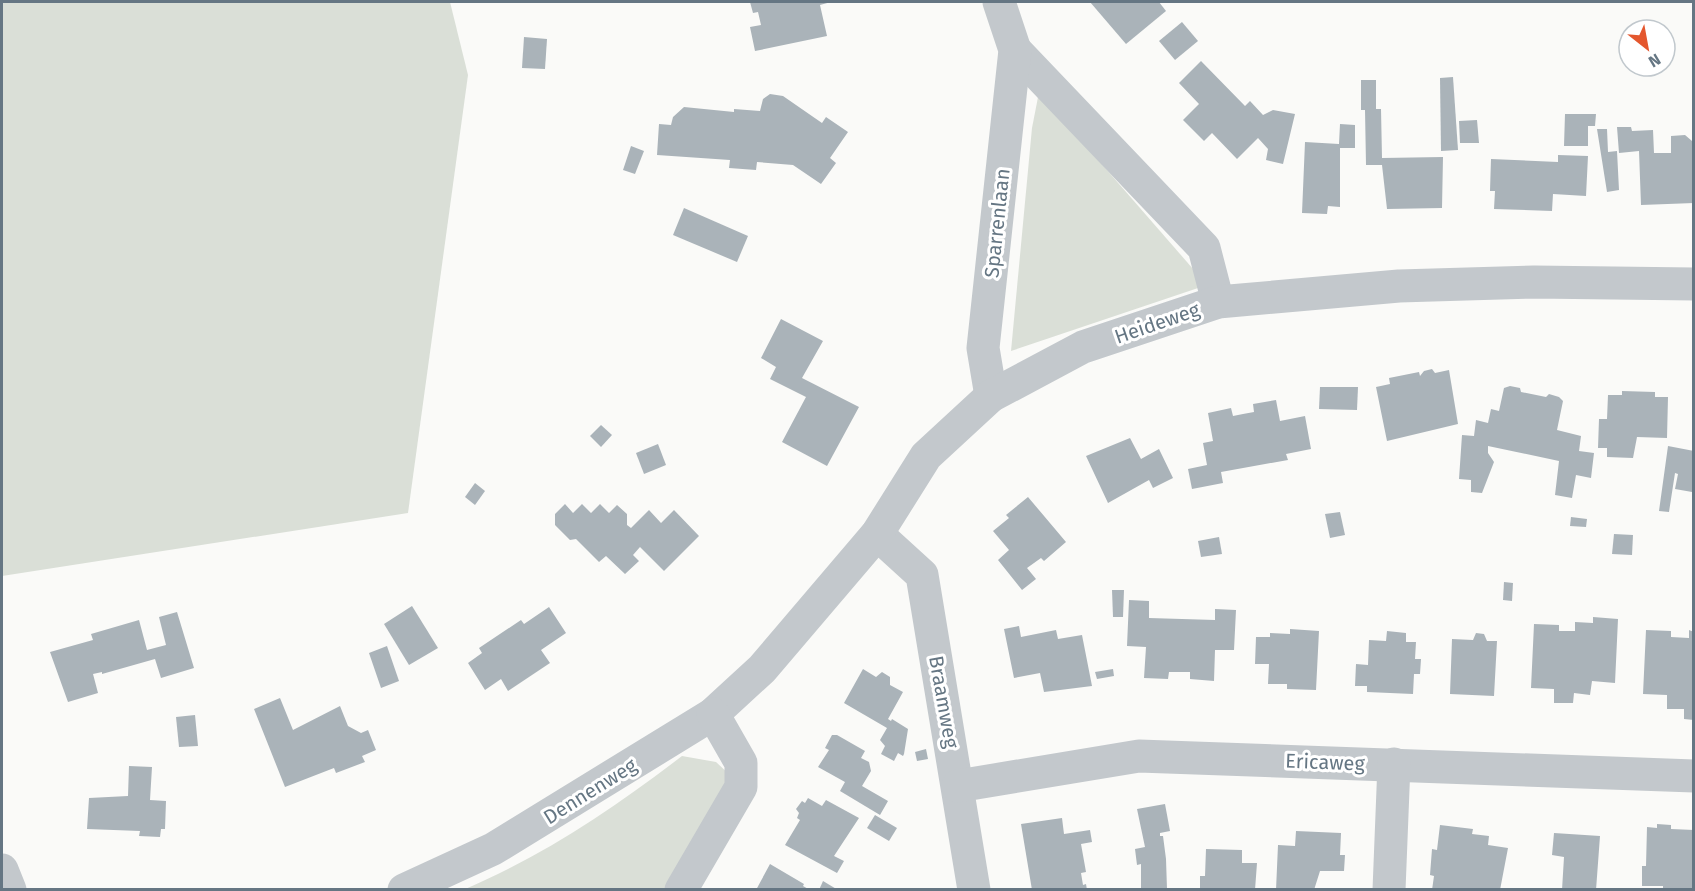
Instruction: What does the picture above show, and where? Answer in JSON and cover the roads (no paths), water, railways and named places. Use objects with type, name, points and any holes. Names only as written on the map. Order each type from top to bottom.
[{"type":"street","name":"Sparrenlaan","points":[[992,396],[983,348],[1015,50],[999,2]]},
{"type":"street","name":"Sparrenlaan","points":[[1015,50],[1204,248],[1218,302]]},
{"type":"street","name":"Heideweg","points":[[762,669],[877,534],[926,456],[992,396],[1083,347],[1218,302],[1410,286],[1534,282],[1694,284]]},
{"type":"street","name":"Braamweg","points":[[877,534],[922,575],[974,890]]},
{"type":"street","name":"Dennenweg","points":[[404,890],[493,849],[713,714],[762,669]]},
{"type":"street","points":[[681,890],[741,788],[741,763],[713,714]]},
{"type":"street","name":"Ericaweg","points":[[958,786],[1139,756],[1694,776]]},
{"type":"street","points":[[1389,890],[1394,764]]},
{"type":"street","points":[[2,870],[10,890]]}]
